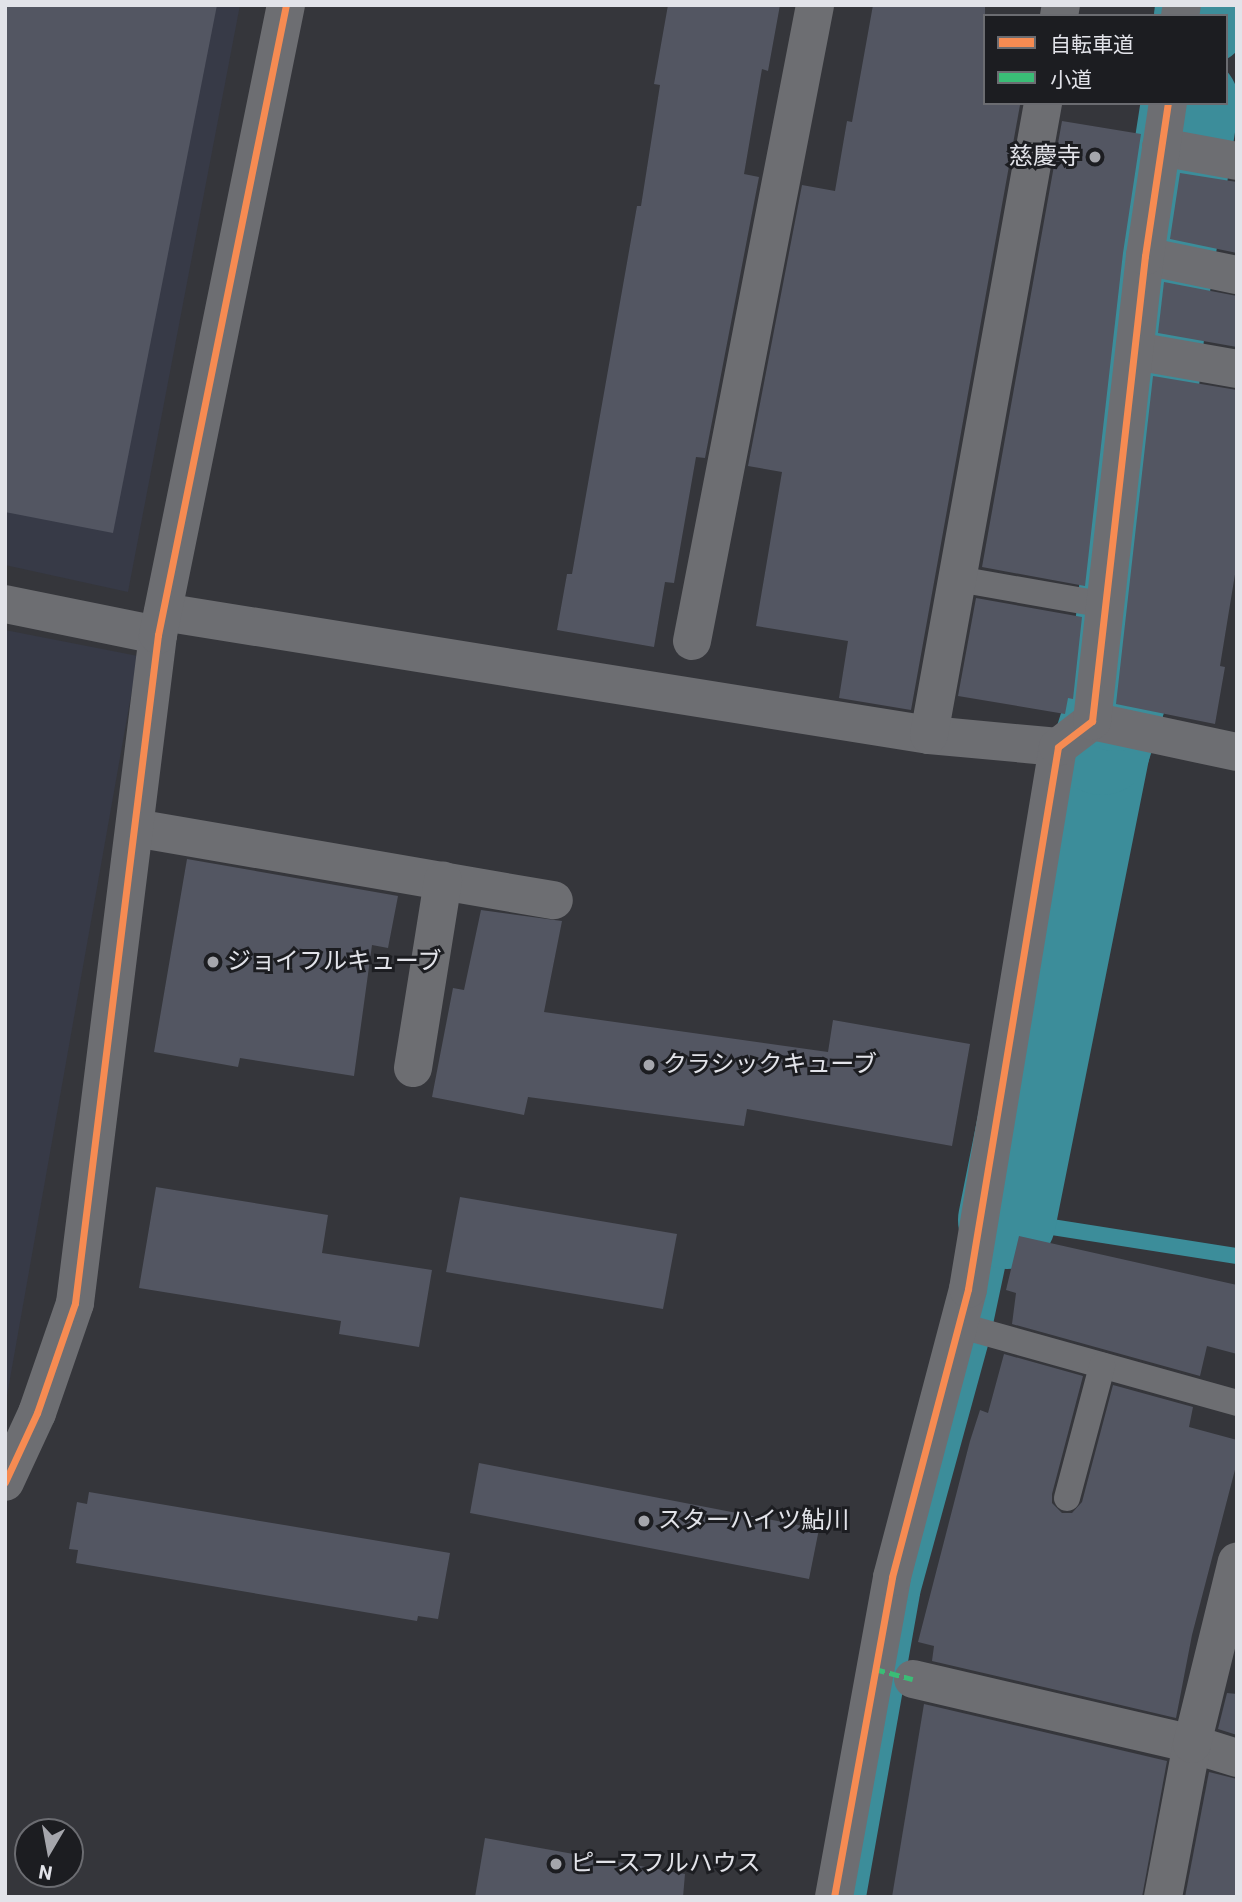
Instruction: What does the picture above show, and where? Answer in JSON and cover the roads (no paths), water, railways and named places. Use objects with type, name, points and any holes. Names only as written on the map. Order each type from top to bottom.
[{"type":"street","points":[[5,1482],[37,1413],[75,1304],[161,624],[286,5]]},
{"type":"street","points":[[692,641],[815,5]]},
{"type":"street","points":[[929,735],[1043,105]]},
{"type":"street","points":[[1106,724],[1105,605],[1176,150],[1168,105]]},
{"type":"street","points":[[1176,150],[1237,161]]},
{"type":"street","points":[[1159,259],[1237,275]]},
{"type":"street","points":[[1146,353],[1237,369]]},
{"type":"street","points":[[5,604],[929,735],[1058,747],[1106,724],[1236,744]]},
{"type":"street","points":[[834,1897],[892,1577],[976,1331],[968,1289],[1058,747]]},
{"type":"street","points":[[135,828],[554,900]]},
{"type":"street","points":[[413,1068],[443,880]]},
{"type":"street","points":[[1163,1897],[1192,1744],[1237,1561]]},
{"type":"street","points":[[913,1679],[1192,1744],[1237,1758]]},
{"type":"lane","points":[[958,579],[1105,605]]},
{"type":"lane","points":[[976,1331],[1237,1403]]},
{"type":"lane","points":[[1067,1498],[1102,1366]]},
{"type":"waterway","points":[[1203,14],[1205,5]]},
{"type":"waterway","points":[[1007,1220],[1102,746],[1116,702],[1159,301],[1190,105]]},
{"type":"waterway","points":[[858,1897],[912,1593],[983,1333],[1007,1220],[1237,1256]]},
{"type":"place","name":"慈慶寺","points":[[1095,157]]},
{"type":"place","name":"ジョイフルキューブ","points":[[213,962]]},
{"type":"place","name":"クラシックキューブ","points":[[649,1065]]},
{"type":"place","name":"スターハイツ鮎川","points":[[644,1521]]},
{"type":"place","name":"ピースフルハウス","points":[[556,1864]]}]
